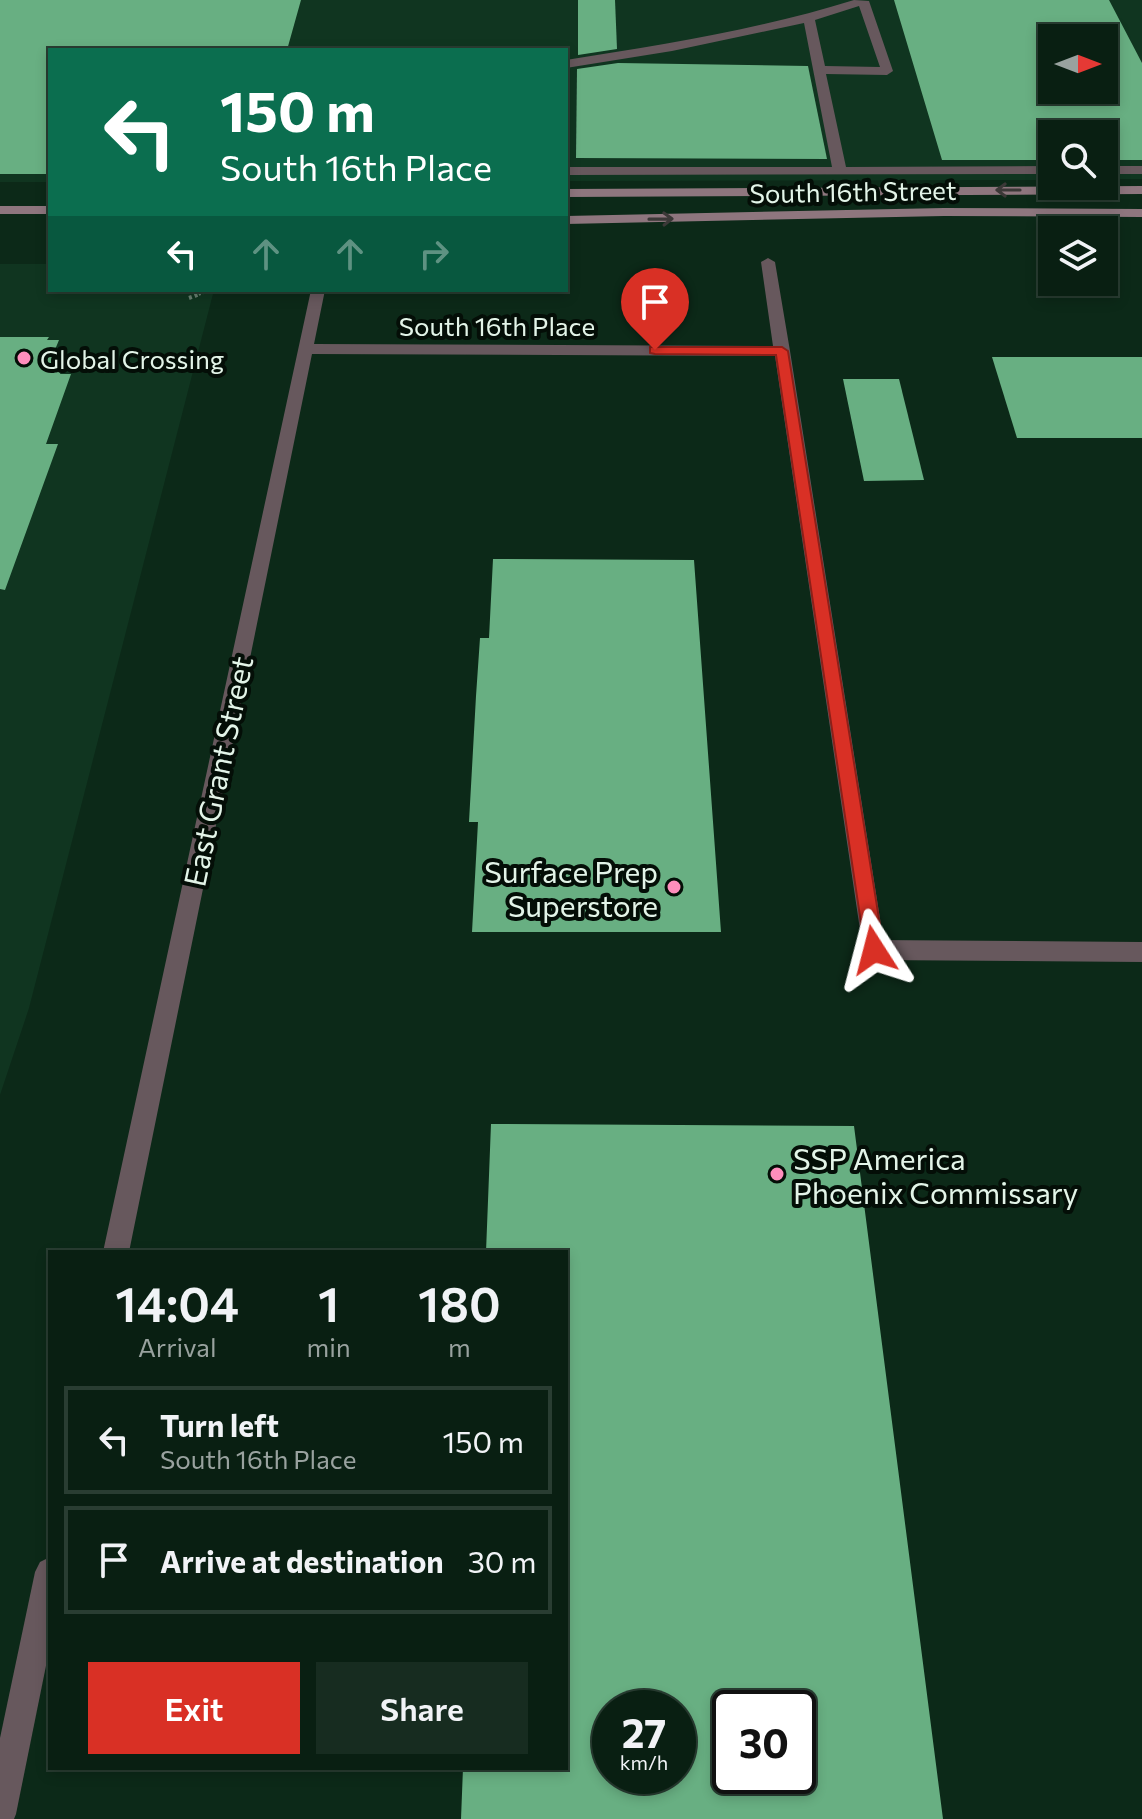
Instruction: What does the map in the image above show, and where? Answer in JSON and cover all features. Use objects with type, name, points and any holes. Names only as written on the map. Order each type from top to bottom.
[{"type":"main road","name":"South 16th Street","points":[[568,193],[1142,190]]},
{"type":"main road","points":[[0,210],[48,210]]},
{"type":"main road","name":"South 16th Street","points":[[568,220],[944,212],[1142,213]]},
{"type":"street","points":[[568,64],[672,47],[809,18],[864,1],[887,71],[819,70]]},
{"type":"street","points":[[809,18],[840,171]]},
{"type":"street","points":[[568,171],[1038,170]]},
{"type":"street","points":[[1118,170],[1142,170]]},
{"type":"street","points":[[768,262],[874,950],[1142,952]]},
{"type":"street","name":"East Grant Street","points":[[116,1250],[318,292]]},
{"type":"street","name":"South 16th Place","points":[[307,349],[782,351]]},
{"type":"street","points":[[0,1814],[48,1582]]},
{"type":"path","points":[[189,298],[204,292]]},
{"type":"shaded area","points":[[0,0],[1142,0],[1142,179],[1118,179],[1118,120],[1038,120],[1038,180],[568,181],[568,48],[48,48],[48,182],[0,182]]},
{"type":"shaded area","points":[[0,264],[48,264],[48,292],[213,292],[29,1008],[0,1095]]},
{"type":"building","points":[[0,0],[301,0],[288,48],[48,48],[48,174],[0,174]]},
{"type":"building","points":[[578,0],[615,0],[617,49],[578,55]]},
{"type":"building","points":[[894,0],[1109,0],[1142,63],[1142,160],[1118,160],[1118,120],[1038,120],[1038,160],[942,160]]},
{"type":"building","points":[[618,63],[808,66],[827,159],[576,158],[577,69]]},
{"type":"building","points":[[0,337],[49,337],[47,340],[59,340],[52,357],[66,357],[60,374],[71,374],[46,444],[58,444],[5,590],[0,589]]},
{"type":"building","points":[[992,357],[1142,357],[1142,438],[1017,438]]},
{"type":"building","points":[[843,379],[899,379],[924,480],[864,481]]},
{"type":"building","points":[[493,559],[694,560],[721,932],[472,932],[478,822],[469,822],[476,696],[480,638],[489,638]]},
{"type":"building","points":[[491,1124],[854,1126],[943,1819],[461,1819],[463,1770],[568,1770],[568,1250],[486,1250]]},
{"type":"place","name":"Global Crossing","points":[[24,358]]},
{"type":"place","name":"Surface Prep Superstore","points":[[674,887]]},
{"type":"place","name":"SSP America Phoenix Commissary","points":[[777,1174]]},
{"type":"route","points":[[655,350],[782,351],[874,950]]}]
